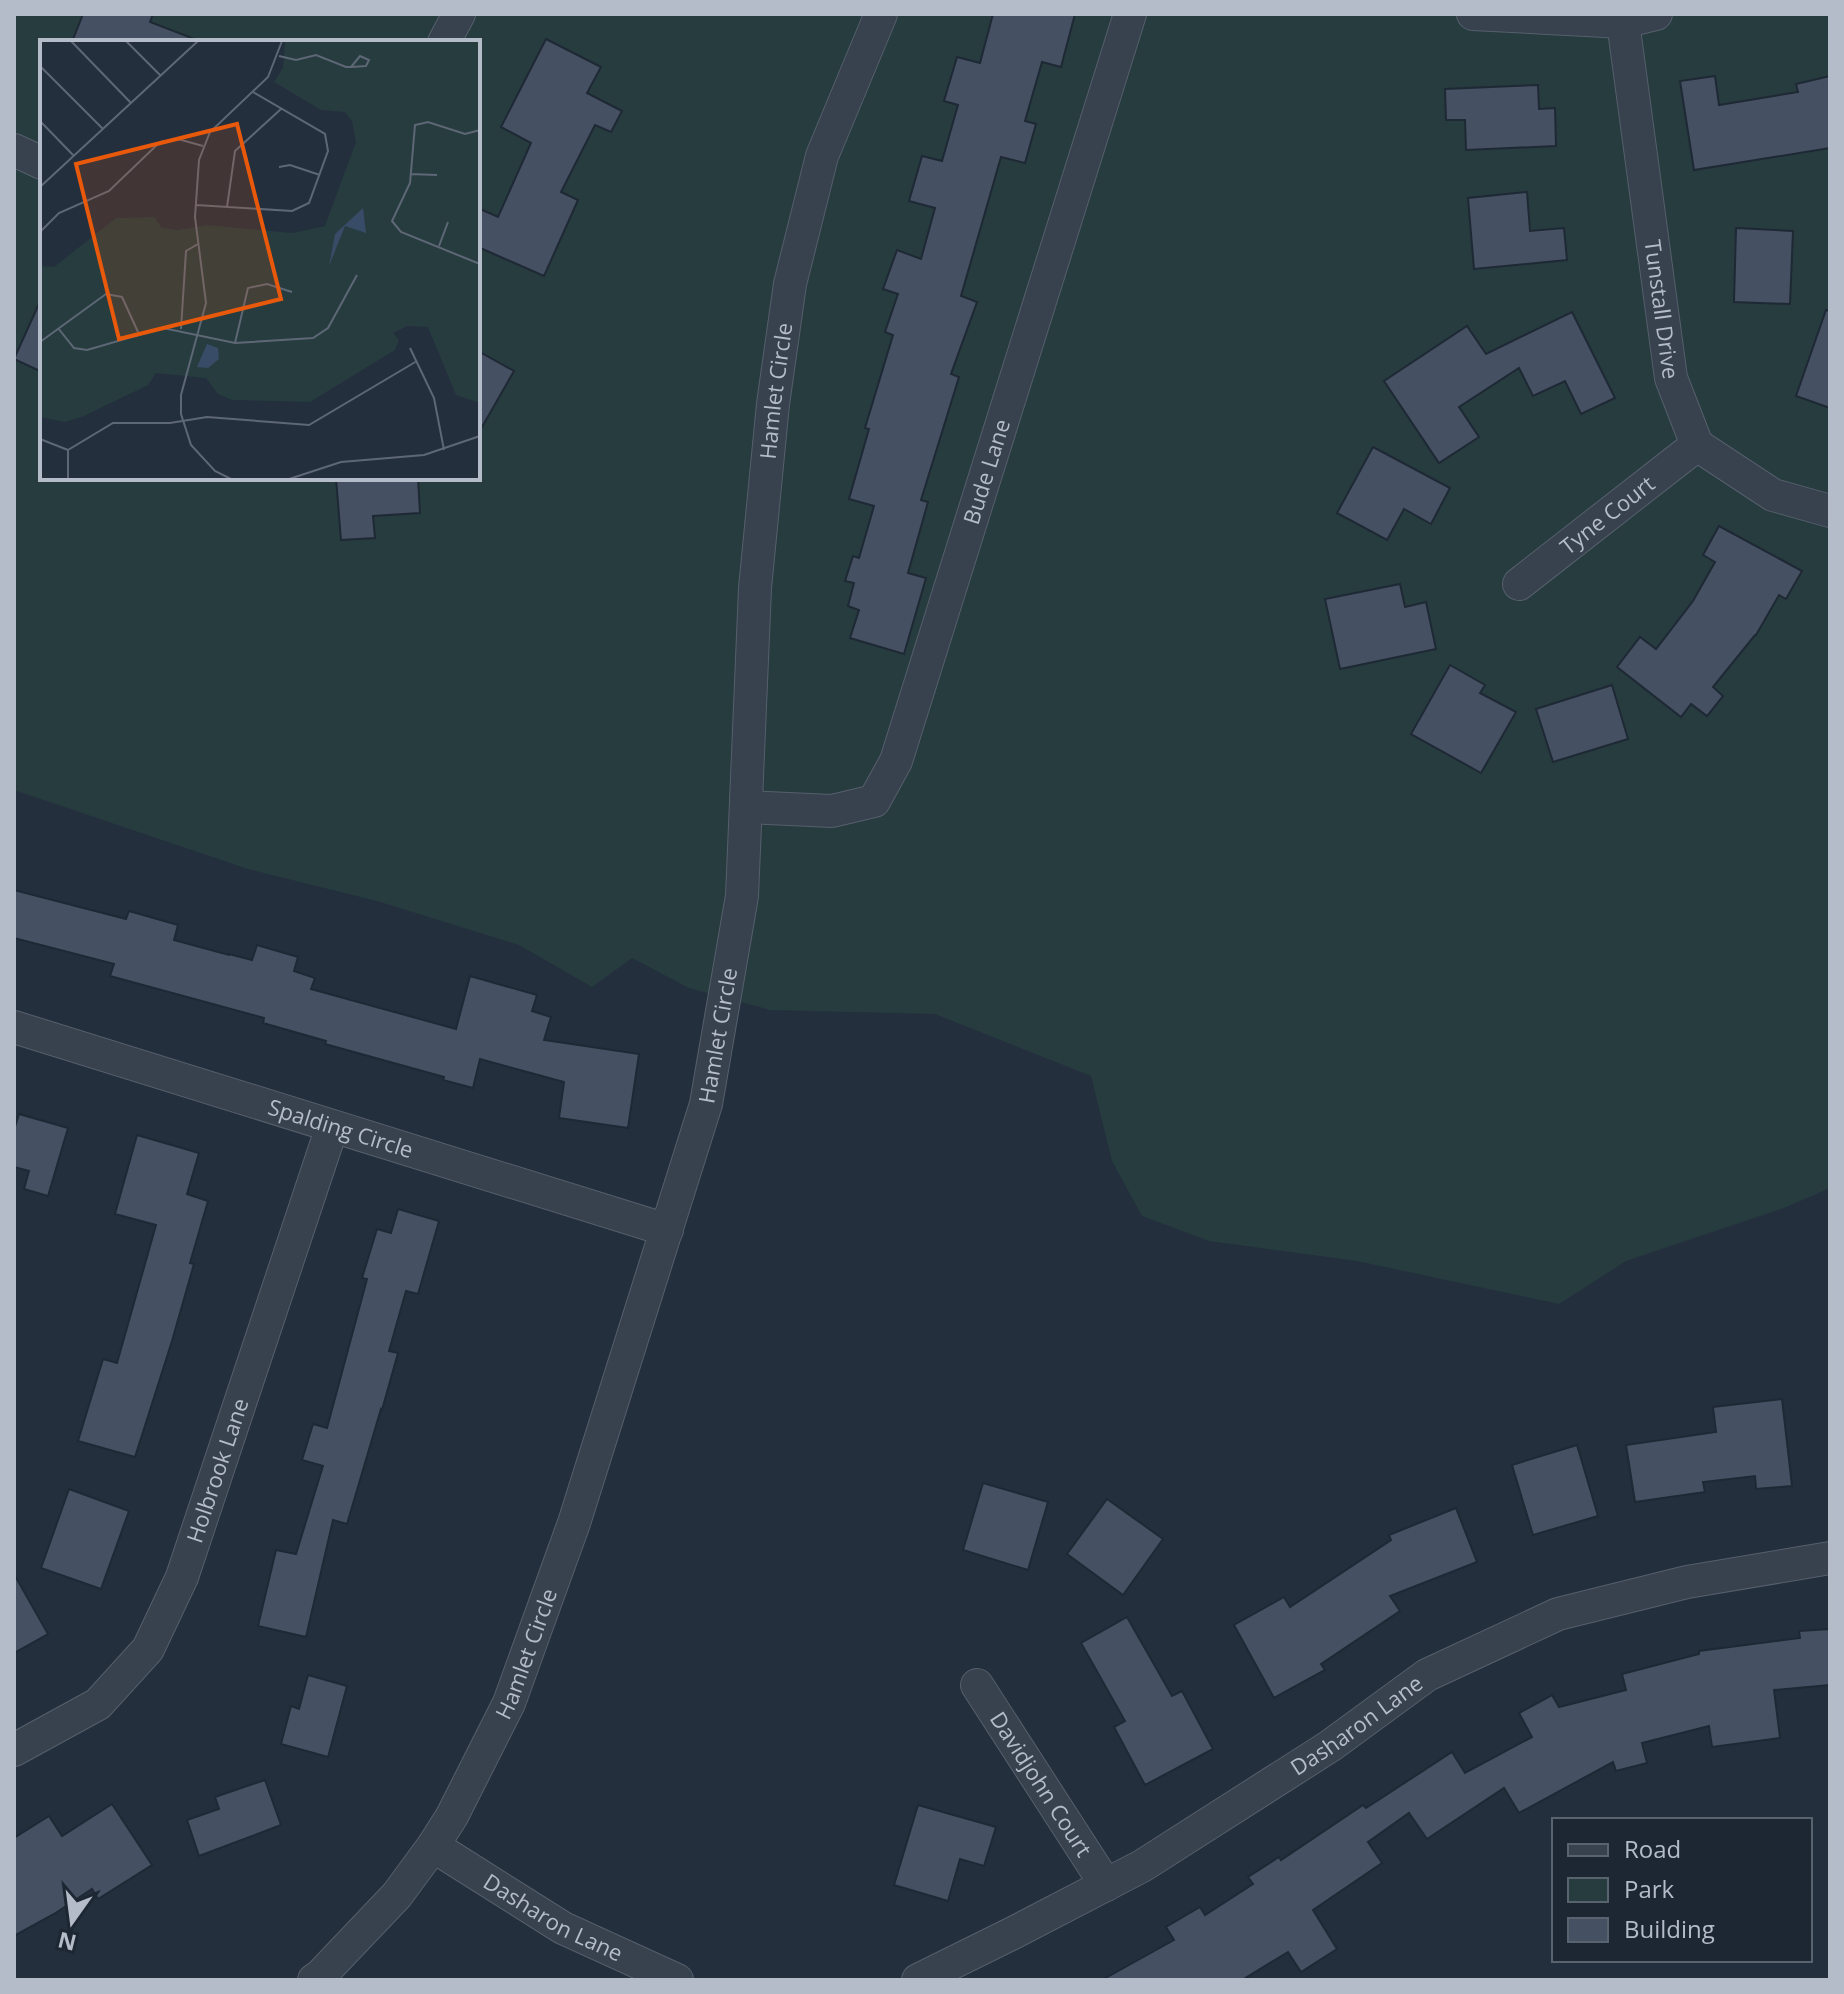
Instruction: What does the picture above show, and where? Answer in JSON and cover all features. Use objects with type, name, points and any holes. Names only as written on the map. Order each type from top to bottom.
[{"type":"street","points":[[445,40],[459,14]]},
{"type":"street","name":"Hamlet Circle","points":[[314,1980],[397,1895],[433,1846],[452,1816],[509,1703],[574,1523],[706,1104],[742,896],[755,588],[773,404],[790,284],[822,156],[881,14]]},
{"type":"street","name":"Bude Lane","points":[[746,807],[832,811],[874,801],[896,761],[1130,14]]},
{"type":"street","points":[[1473,14],[1623,22],[1656,14]]},
{"type":"street","name":"Tunstall Drive","points":[[1623,22],[1671,378],[1697,445]]},
{"type":"street","points":[[14,150],[40,162]]},
{"type":"street","points":[[1697,445],[1773,495],[1830,511]]},
{"type":"street","name":"Tyne Court","points":[[1519,584],[1697,445]]},
{"type":"street","name":"Spalding Circle","points":[[14,1027],[667,1230]]},
{"type":"street","name":"Holbrook Lane","points":[[14,1750],[98,1704],[148,1649],[182,1577],[332,1127]]},
{"type":"street","name":"Dasharon Lane","points":[[918,1980],[1142,1866],[1330,1746],[1427,1675],[1558,1614],[1687,1582],[1830,1558]]},
{"type":"street","name":"Davidjohn Court","points":[[977,1685],[1106,1885]]},
{"type":"street","name":"Dasharon Lane","points":[[433,1846],[563,1928],[677,1980]]},
{"type":"green space","points":[[14,14],[1830,14],[1830,1188],[1784,1208],[1626,1261],[1559,1304],[1357,1261],[1209,1241],[1142,1216],[1112,1161],[1091,1076],[935,1014],[770,1010],[689,988],[632,958],[592,987],[519,945],[377,901],[248,869],[14,790]]},
{"type":"building","points":[[83,14],[153,14],[150,22],[197,40],[73,40]]},
{"type":"building","points":[[993,14],[1075,14],[1061,67],[1042,62],[1025,121],[1036,124],[1025,163],[1001,157],[961,296],[977,302],[951,374],[959,377],[921,500],[928,502],[908,573],[926,578],[904,654],[850,638],[859,610],[848,606],[854,583],[845,581],[853,556],[859,558],[874,506],[849,499],[869,429],[865,428],[893,335],[885,332],[898,294],[883,289],[897,250],[921,259],[935,208],[909,201],[922,156],[942,161],[958,105],[944,101],[957,57],[980,63]]},
{"type":"building","points":[[546,39],[601,67],[587,93],[622,111],[611,132],[595,125],[561,192],[578,200],[544,276],[480,248],[480,209],[498,217],[531,143],[501,127]]},
{"type":"building","points":[[1715,76],[1719,105],[1798,92],[1796,84],[1830,76],[1830,148],[1694,170],[1680,81]]},
{"type":"building","points":[[1538,85],[1539,109],[1555,108],[1556,146],[1466,150],[1465,120],[1446,120],[1445,89]]},
{"type":"building","points":[[1527,192],[1530,231],[1564,228],[1567,260],[1474,269],[1468,198]]},
{"type":"building","points":[[1736,228],[1793,231],[1790,304],[1734,302]]},
{"type":"building","points":[[40,301],[40,371],[14,359]]},
{"type":"building","points":[[1826,310],[1830,311],[1830,408],[1796,396]]},
{"type":"building","points":[[1572,312],[1615,398],[1581,414],[1565,381],[1533,396],[1519,368],[1459,407],[1479,437],[1439,463],[1384,381],[1467,326],[1486,354]]},
{"type":"building","points":[[480,352],[514,371],[480,430]]},
{"type":"building","points":[[1373,447],[1450,488],[1431,524],[1404,509],[1387,540],[1337,513]]},
{"type":"building","points":[[336,480],[418,480],[420,513],[373,516],[375,538],[341,540]]},
{"type":"building","points":[[1719,526],[1802,571],[1786,599],[1779,595],[1756,635],[1713,687],[1723,696],[1707,716],[1691,704],[1681,717],[1617,667],[1640,637],[1656,649],[1693,601],[1715,562],[1703,555]]},
{"type":"building","points":[[1400,584],[1405,607],[1426,602],[1436,649],[1340,669],[1325,599]]},
{"type":"building","points":[[1450,665],[1485,685],[1480,693],[1516,712],[1481,773],[1411,734]]},
{"type":"building","points":[[1612,685],[1628,739],[1553,762],[1536,709]]},
{"type":"building","points":[[14,890],[126,919],[129,911],[178,925],[174,940],[229,955],[252,960],[257,945],[298,957],[294,971],[315,978],[311,989],[456,1029],[470,976],[537,995],[532,1011],[551,1017],[544,1040],[639,1054],[628,1128],[559,1118],[564,1082],[480,1059],[473,1088],[325,1044],[326,1041],[263,1023],[264,1018],[110,976],[114,964],[14,938]]},
{"type":"building","points":[[19,1114],[68,1128],[48,1196],[24,1189],[29,1171],[14,1167],[14,1130]]},
{"type":"building","points":[[137,1135],[199,1153],[187,1194],[208,1201],[190,1263],[194,1264],[135,1457],[78,1441],[103,1359],[117,1363],[156,1225],[115,1214]]},
{"type":"building","points":[[398,1209],[439,1221],[418,1294],[406,1291],[389,1351],[398,1353],[347,1524],[333,1520],[306,1637],[258,1626],[276,1550],[296,1554],[323,1466],[302,1460],[313,1424],[327,1428],[367,1279],[362,1278],[377,1229],[391,1233]]},
{"type":"building","points":[[1782,1399],[1792,1486],[1756,1489],[1755,1476],[1703,1482],[1705,1492],[1635,1502],[1626,1445],[1716,1432],[1713,1407]]},
{"type":"building","points":[[1577,1445],[1598,1516],[1533,1535],[1512,1465]]},
{"type":"building","points":[[983,1483],[1048,1502],[1028,1570],[963,1550]]},
{"type":"building","points":[[69,1489],[129,1511],[101,1589],[41,1568]]},
{"type":"building","points":[[1107,1499],[1163,1539],[1123,1595],[1067,1554]]},
{"type":"building","points":[[1456,1508],[1477,1562],[1390,1596],[1400,1611],[1321,1664],[1325,1670],[1274,1698],[1234,1625],[1284,1597],[1290,1607],[1391,1540],[1389,1535]]},
{"type":"building","points":[[14,1574],[48,1634],[14,1653]]},
{"type":"building","points":[[1127,1617],[1172,1696],[1182,1691],[1213,1749],[1145,1785],[1114,1727],[1125,1721],[1081,1643]]},
{"type":"building","points":[[1830,1629],[1830,1685],[1774,1690],[1780,1738],[1712,1747],[1709,1726],[1642,1743],[1647,1763],[1616,1771],[1613,1762],[1519,1813],[1504,1788],[1427,1839],[1409,1813],[1368,1842],[1382,1863],[1313,1910],[1337,1949],[1301,1972],[1288,1952],[1242,1980],[1102,1980],[1174,1940],[1166,1927],[1200,1907],[1205,1915],[1253,1884],[1248,1877],[1279,1857],[1281,1860],[1363,1805],[1366,1808],[1452,1752],[1465,1773],[1532,1737],[1519,1713],[1552,1695],[1559,1707],[1626,1690],[1622,1674],[1699,1654],[1699,1651],[1800,1638],[1799,1631]]},
{"type":"building","points":[[308,1675],[347,1686],[328,1757],[281,1744],[291,1706],[299,1709]]},
{"type":"building","points":[[265,1780],[281,1825],[199,1856],[187,1820],[219,1809],[215,1797]]},
{"type":"building","points":[[112,1804],[152,1865],[98,1899],[92,1889],[14,1936],[14,1838],[49,1816],[62,1836]]},
{"type":"building","points":[[918,1805],[996,1827],[984,1866],[960,1859],[948,1901],[894,1885]]}]
